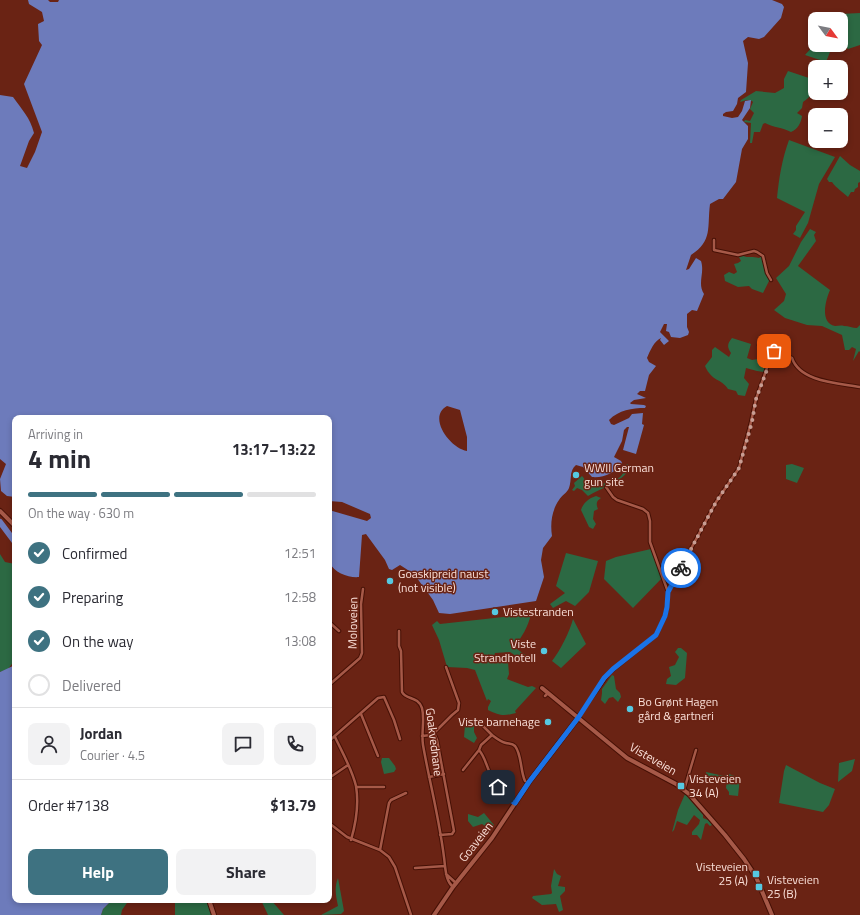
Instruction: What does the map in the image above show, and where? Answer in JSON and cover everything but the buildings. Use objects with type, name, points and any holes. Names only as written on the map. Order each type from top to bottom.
[{"type":"main road","points":[[0,511],[12,523]]},
{"type":"main road","name":"Visteveien","points":[[542,688],[547,695],[628,758],[684,790],[725,835],[744,859],[756,877],[772,915]]},
{"type":"main road","name":"Goaveien","points":[[434,915],[456,883],[496,834],[529,782],[578,718]]},
{"type":"main road","points":[[210,903],[214,915]]},
{"type":"street","points":[[714,240],[714,250],[720,252],[738,255],[754,251],[760,253],[763,256],[767,273],[771,280]]},
{"type":"street","points":[[759,345],[792,358],[794,364],[816,379],[860,387]]},
{"type":"street","name":"Goaveien","points":[[578,718],[609,673],[656,635],[665,616],[668,592],[716,502],[739,468],[752,422],[756,399],[774,351]]},
{"type":"street","points":[[606,487],[617,500],[643,509],[648,513],[650,521],[650,542],[668,592]]},
{"type":"street","name":"Moloveien","points":[[332,682],[360,658],[362,653],[360,604],[363,589]]},
{"type":"street","points":[[332,625],[339,631]]},
{"type":"street","name":"Goakvednane","points":[[399,631],[402,692],[405,696],[415,699],[422,707],[422,736],[440,835],[444,866],[449,884],[453,888]]},
{"type":"street","points":[[422,736],[431,735],[434,733],[457,712],[459,707],[446,667]]},
{"type":"street","points":[[332,738],[378,698],[384,697],[400,739]]},
{"type":"street","points":[[361,714],[378,756]]},
{"type":"street","points":[[480,723],[501,742],[513,744],[515,746],[525,781]]},
{"type":"street","points":[[434,733],[437,740],[444,774],[454,831],[452,834],[440,835]]},
{"type":"street","points":[[463,770],[479,750],[481,745],[492,735]]},
{"type":"street","points":[[335,736],[356,787],[357,806],[351,840]]},
{"type":"street","points":[[479,750],[483,755],[493,779],[504,795],[515,803]]},
{"type":"street","points":[[684,790],[696,750]]},
{"type":"street","points":[[332,776],[348,765]]},
{"type":"street","points":[[429,777],[444,774]]},
{"type":"street","points":[[356,787],[384,787]]},
{"type":"street","points":[[380,850],[389,803],[391,800],[406,793]]},
{"type":"street","points":[[332,826],[351,840],[387,854],[393,862],[411,914]]},
{"type":"street","points":[[416,868],[444,866]]},
{"type":"street","points":[[446,874],[456,883]]},
{"type":"green space","points":[[860,13],[860,45],[848,49],[848,14]]},
{"type":"green space","points":[[808,52],[830,52],[827,60],[820,60],[805,55]]},
{"type":"green space","points":[[788,71],[808,78],[808,99],[803,102],[802,108],[797,113],[802,116],[800,123],[796,129],[791,132],[765,123],[763,124],[760,132],[754,132],[752,143],[750,143],[751,123],[744,122],[745,120],[750,121],[754,113],[750,109],[753,102],[747,100],[740,102],[741,100],[756,91],[775,93],[784,88],[784,79]]},
{"type":"green space","points":[[789,140],[835,157],[819,184],[808,223],[800,238],[793,234],[805,212],[777,198],[784,154]]},
{"type":"green space","points":[[840,156],[860,171],[860,182],[858,183],[858,187],[854,192],[851,192],[848,197],[827,179]]},
{"type":"green space","points":[[810,229],[816,232],[814,235],[816,241],[798,266],[830,290],[827,299],[825,316],[830,324],[835,326],[857,328],[860,325],[860,352],[859,351],[853,361],[856,349],[852,347],[849,350],[845,350],[842,335],[822,326],[807,325],[785,318],[774,310],[784,301],[786,294],[776,278],[789,266],[801,242]]},
{"type":"green space","points":[[762,256],[765,271],[770,279],[763,293],[752,289],[749,286],[738,287],[725,281],[724,275],[729,272],[734,274],[737,272],[734,264],[741,261],[739,257],[759,258]]},
{"type":"green space","points":[[732,338],[751,344],[747,358],[752,360],[769,357],[765,372],[746,368],[744,378],[749,384],[745,396],[738,395],[736,391],[728,389],[711,375],[705,366],[712,357],[712,350],[715,347],[729,357],[731,353],[728,346]]},
{"type":"green space","points":[[627,464],[630,466],[624,476],[588,496],[582,490],[577,488],[574,491],[572,490],[575,486],[574,483],[582,476],[586,481],[594,484],[614,481],[622,475]]},
{"type":"green space","points":[[792,464],[804,468],[797,483],[786,479],[786,465]]},
{"type":"green space","points":[[596,496],[601,498],[597,503],[598,509],[594,511],[593,519],[596,524],[593,529],[589,527],[581,510],[587,501]]},
{"type":"green space","points":[[651,549],[662,578],[633,608],[604,579],[606,561],[616,557]]},
{"type":"green space","points":[[566,553],[598,561],[589,592],[575,606],[566,601],[553,608],[550,604],[565,593],[556,586]]},
{"type":"green space","points":[[0,554],[5,562],[12,563],[12,664],[8,669],[0,672]]},
{"type":"green space","points":[[531,614],[524,632],[514,647],[527,656],[524,661],[515,658],[516,656],[510,652],[495,653],[494,656],[497,659],[508,662],[509,674],[507,679],[528,687],[532,686],[536,688],[515,711],[516,713],[505,715],[488,710],[491,701],[488,699],[487,701],[475,670],[447,667],[439,640],[432,625],[437,621],[440,624]]},
{"type":"green space","points":[[573,619],[586,644],[561,668],[552,661],[570,629]]},
{"type":"green space","points":[[678,648],[681,648],[687,653],[685,678],[676,685],[666,684],[667,679],[671,676],[669,667],[675,665],[679,657],[675,652]]},
{"type":"green space","points":[[612,675],[614,676],[616,689],[620,693],[621,697],[618,702],[613,697],[609,698],[605,704],[601,700],[602,689]]},
{"type":"green space","points":[[471,723],[474,726],[474,732],[477,738],[474,743],[464,737],[465,725]]},
{"type":"green space","points":[[382,758],[389,758],[395,766],[396,769],[394,772],[384,774],[381,762]]},
{"type":"green space","points":[[855,759],[852,771],[838,782],[839,763]]},
{"type":"green space","points":[[786,765],[820,783],[835,789],[829,805],[823,812],[779,803]]},
{"type":"green space","points":[[706,772],[724,776],[729,774],[740,778],[738,796],[729,795],[726,788],[727,780],[708,777],[706,776]]},
{"type":"green space","points":[[685,794],[703,815],[703,818],[708,820],[712,825],[710,826],[707,823],[705,824],[701,840],[697,835],[692,835],[692,832],[699,824],[700,820],[694,815],[687,825],[677,821],[672,832],[678,810]]},
{"type":"green space","points":[[484,813],[494,825],[491,830],[482,824],[473,827],[468,821],[468,814],[478,817]]},
{"type":"green space","points":[[554,869],[557,874],[561,876],[558,886],[565,887],[565,891],[560,896],[563,910],[559,912],[556,904],[542,905],[532,898],[533,896],[552,893],[551,886]]},
{"type":"green space","points":[[338,878],[344,911],[341,914],[321,915],[338,906],[336,889]]},
{"type":"green space","points":[[109,903],[127,903],[122,910],[121,915],[101,915],[103,909]]},
{"type":"green space","points":[[175,903],[212,903],[215,915],[175,915]]},
{"type":"green space","points":[[262,903],[274,903],[284,915],[268,915]]},
{"type":"water","points":[[28,0],[48,0],[50,2],[58,2],[59,0],[772,0],[782,4],[784,7],[781,18],[764,37],[759,39],[748,37],[743,41],[748,63],[746,92],[738,98],[737,104],[733,111],[726,112],[723,116],[732,118],[738,117],[742,111],[745,101],[751,100],[750,108],[742,120],[748,126],[748,139],[742,149],[736,182],[723,199],[719,199],[710,204],[708,233],[706,239],[698,250],[691,255],[686,270],[689,269],[696,258],[701,261],[701,286],[704,294],[697,311],[692,310],[687,314],[688,335],[680,338],[671,337],[669,332],[666,331],[667,324],[664,324],[660,332],[669,341],[664,345],[660,340],[661,338],[652,346],[647,358],[649,362],[656,366],[649,375],[645,391],[640,391],[637,394],[646,398],[634,400],[630,403],[644,405],[646,406],[645,408],[626,410],[609,420],[611,424],[614,425],[629,418],[632,414],[643,413],[642,424],[644,425],[636,454],[623,450],[629,427],[627,427],[624,430],[622,441],[614,457],[622,463],[616,470],[605,476],[592,477],[583,467],[576,465],[574,467],[569,488],[559,500],[553,512],[551,522],[552,536],[543,548],[541,560],[544,577],[536,601],[450,614],[439,613],[433,600],[414,574],[400,565],[392,570],[389,569],[385,560],[366,534],[362,535],[359,577],[346,576],[335,570],[332,567],[332,511],[367,521],[371,518],[370,514],[342,502],[332,501],[332,415],[12,415],[12,497],[7,496],[1,491],[0,479],[6,464],[0,459],[0,95],[13,97],[32,127],[34,133],[29,141],[20,166],[27,168],[35,152],[42,132],[24,84],[42,45],[39,41],[38,24],[44,21],[42,12],[29,4]],"holes":[[[447,406],[460,410],[467,437],[467,451],[460,449],[443,432],[439,417],[441,411]]]},
{"type":"water","points":[[12,666],[12,903],[109,903],[103,909],[101,915],[0,915],[0,672]]},
{"type":"waterway","points":[[0,522],[12,538]]},
{"type":"way so far","points":[[681,568],[716,502],[739,468],[752,422],[756,399],[774,351]]},
{"type":"place","name":"WWII German gun site","points":[[576,475]]},
{"type":"place","name":"Goaskipreid naust (not visible)","points":[[390,581]]},
{"type":"place","name":"Vistestranden","points":[[495,612]]},
{"type":"place","name":"Viste Strandhotell","points":[[544,651]]},
{"type":"place","name":"Bo Grønt Hagen gård & gartneri","points":[[630,709]]},
{"type":"place","name":"Viste barnehage","points":[[548,722]]},
{"type":"place","name":"Visteveien 34 (A)","points":[[681,786]]},
{"type":"place","name":"Visteveien 25 (A)","points":[[756,874]]},
{"type":"place","name":"Visteveien 25 (B)","points":[[759,887]]},
{"type":"route","points":[[498,787],[507,798],[515,803],[529,782],[578,718],[604,678],[613,669],[656,635],[665,616],[668,592],[681,568]]}]
